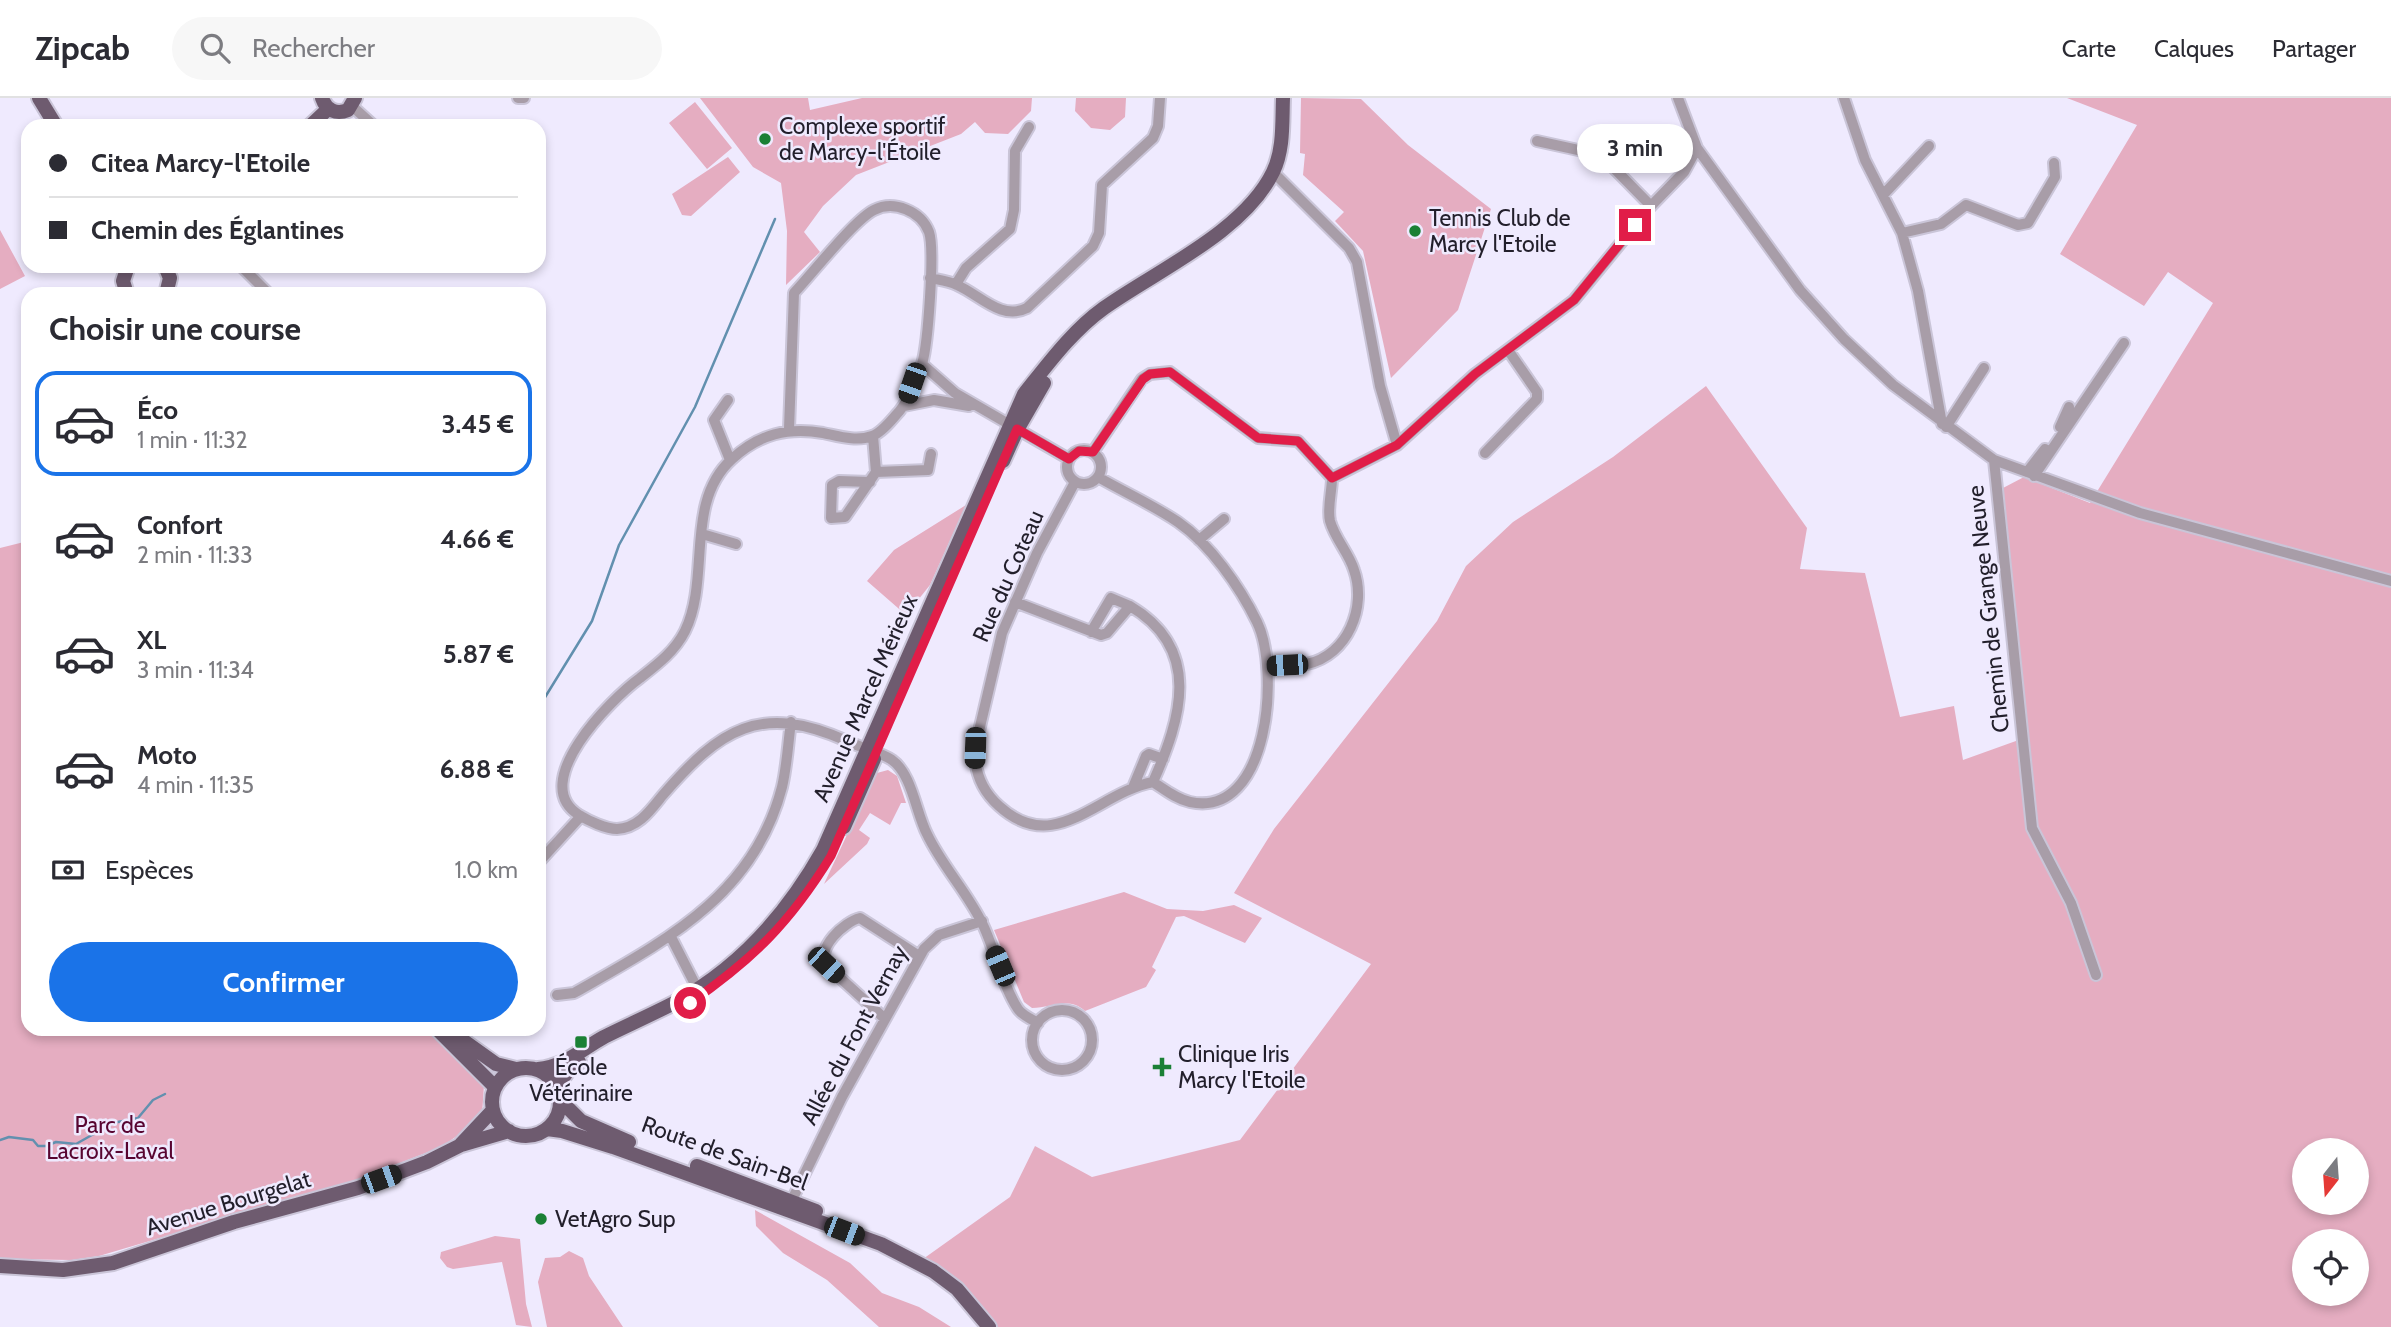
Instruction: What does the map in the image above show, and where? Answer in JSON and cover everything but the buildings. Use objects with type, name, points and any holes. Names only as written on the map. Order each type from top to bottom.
[{"type":"main road","points":[[39,98],[52,119]]},
{"type":"main road","name":"Avenue Marcel Mérieux","points":[[559,1094],[569,1069],[587,1056],[680,1010],[741,968],[784,923],[831,856],[872,752],[1013,426],[1068,351],[1149,288],[1159,275],[1205,244],[1238,214],[1273,172],[1282,139],[1283,98]]},
{"type":"main road","points":[[315,119],[325,103],[343,112],[354,102]]},
{"type":"main road","name":"Avenue Marcel Mérieux","points":[[538,1069],[554,1068],[580,1050],[678,1001],[734,963],[785,910],[823,850],[872,752]]},
{"type":"main road","points":[[444,1036],[495,1087]]},
{"type":"main road","points":[[457,1036],[496,1064],[516,1069],[538,1069],[559,1094],[559,1112],[547,1129],[525,1136],[509,1132],[493,1111],[495,1087],[507,1073],[516,1069]]},
{"type":"main road","name":"Route de Sain-Bel","points":[[559,1094],[572,1115],[604,1133],[792,1200],[933,1270],[957,1289],[989,1327]]},
{"type":"main road","name":"Avenue Bourgelat","points":[[461,1145],[493,1111]]},
{"type":"main road","name":"Route de Sain-Bel","points":[[547,1129],[614,1147],[879,1243]]},
{"type":"main road","name":"Avenue Bourgelat","points":[[0,1266],[63,1270],[113,1262],[234,1222],[358,1188],[427,1162],[461,1145],[509,1132]]},
{"type":"street","points":[[518,98],[524,98]]},
{"type":"street","points":[[930,278],[956,284],[1002,311],[1014,312],[1027,308],[1097,240],[1102,185],[1153,138],[1158,126],[1160,98]]},
{"type":"street","name":"Chemin de Grange Neuve","points":[[1678,98],[1697,148],[1800,290],[1826,320],[1893,385],[1944,426],[1994,460],[2032,828],[2071,903],[2095,975]]},
{"type":"street","points":[[1844,98],[1865,160],[1902,233],[1919,291],[1944,426]]},
{"type":"street","points":[[354,102],[368,119]]},
{"type":"street","points":[[956,284],[966,268],[1010,229],[1014,210],[1015,151],[1029,127]]},
{"type":"street","points":[[1537,141],[1601,155],[1651,206]]},
{"type":"street","points":[[1883,195],[1929,146]]},
{"type":"street","points":[[1332,478],[1397,445],[1475,374],[1574,300],[1651,206],[1684,172],[1697,148]]},
{"type":"street","points":[[1902,233],[1941,224],[1966,205],[2023,225],[2028,223],[2055,177],[2054,163]]},
{"type":"street","points":[[1273,172],[1349,248],[1357,262],[1380,386],[1397,445]]},
{"type":"street","points":[[789,429],[794,293],[869,212],[889,206],[912,212],[928,231],[930,278],[922,363],[904,406],[873,436],[848,438],[789,429],[752,444],[730,460],[714,481],[704,512],[691,616],[685,631],[662,662],[609,702],[564,769],[560,783],[563,798],[569,808],[581,816],[614,829],[631,826],[643,819],[703,752],[729,734],[757,724],[791,722],[817,728],[897,762],[928,836],[982,921],[1019,1011],[1038,1023]]},
{"type":"street","points":[[248,273],[262,287]]},
{"type":"street","points":[[2031,474],[2124,343]]},
{"type":"street","points":[[1485,453],[1537,399],[1537,392],[1508,350]]},
{"type":"street","points":[[922,363],[956,393],[1069,459]]},
{"type":"street","points":[[1944,426],[1984,368]]},
{"type":"street","points":[[1093,452],[1143,379],[1150,374],[1170,372],[1258,438],[1298,441],[1332,478],[1330,520],[1352,563],[1359,590],[1355,620],[1347,634],[1321,658],[1306,664],[1269,666]]},
{"type":"street","points":[[728,400],[714,420],[730,460]]},
{"type":"street","points":[[904,406],[934,400],[982,409]]},
{"type":"street","points":[[2031,474],[2065,420],[2068,407]]},
{"type":"street","points":[[873,436],[873,477],[928,470],[931,454]]},
{"type":"street","points":[[1079,451],[1093,452],[1102,464],[1098,477],[1086,485],[1075,482],[1068,473],[1069,459],[1079,451]]},
{"type":"street","points":[[1994,460],[2140,513],[2391,581]]},
{"type":"street","points":[[1091,632],[1111,598],[1153,619],[1177,666],[1180,700],[1178,716],[1153,782],[1180,799],[1193,803],[1221,798],[1232,792],[1251,767],[1265,728],[1269,666],[1265,643],[1250,609],[1199,540],[1179,522],[1098,477]]},
{"type":"street","name":"Rue du Coteau","points":[[1075,482],[1044,538],[1015,602],[995,658],[975,748],[975,765],[981,784],[1007,813],[1040,826],[1056,825],[1074,819],[1135,785],[1153,782]]},
{"type":"street","points":[[1199,540],[1224,519]]},
{"type":"street","points":[[702,534],[736,544]]},
{"type":"street","points":[[1015,602],[1101,635],[1107,633],[1130,606]]},
{"type":"street","points":[[556,995],[574,993],[670,937],[722,895],[757,847],[773,815],[782,785],[791,722]]},
{"type":"street","points":[[1135,785],[1146,756],[1149,754],[1163,759]]},
{"type":"street","points":[[546,851],[581,816]]},
{"type":"street","points":[[884,1018],[826,965],[823,956],[826,946],[848,925],[860,918],[866,919],[919,956]]},
{"type":"street","name":"Allée du Font Vernay","points":[[792,1200],[884,1018],[919,956],[931,940],[939,935],[982,921]]},
{"type":"street","points":[[670,937],[697,988]]},
{"type":"street","points":[[1052,1012],[1071,1012],[1079,1016],[1091,1035],[1087,1057],[1071,1069],[1048,1067],[1041,1062],[1033,1046],[1038,1023],[1052,1012]]},
{"type":"street","points":[[743,1193],[748,1189],[787,1204],[792,1200]]},
{"type":"green space","points":[[700,98],[808,98],[810,110],[862,98],[1032,98],[1031,111],[1008,134],[985,133],[975,122],[961,134],[856,175],[823,206],[804,232],[820,252],[786,285],[787,231],[781,183],[753,167]]},
{"type":"green space","points":[[1076,98],[1126,98],[1125,117],[1110,130],[1091,128],[1075,111]]},
{"type":"green space","name":"Tennis Club de Marcy l'Etoile","points":[[1301,98],[1361,99],[1408,145],[1491,209],[1458,310],[1391,378],[1363,251],[1335,221],[1344,212],[1303,175],[1305,154],[1300,153]]},
{"type":"green space","points":[[2067,98],[2391,98],[2391,1327],[996,1327],[982,1309],[923,1259],[1010,1197],[1035,1146],[1092,1177],[1240,1140],[1371,964],[1234,893],[1274,829],[1437,621],[1466,566],[1513,522],[1613,457],[1706,386],[1807,528],[1800,569],[1865,573],[1900,717],[1954,706],[1963,760],[2027,737],[2003,488],[2024,477],[2090,503],[2213,303],[2168,272],[2144,306],[2060,254],[2137,125]]},
{"type":"green space","points":[[695,102],[732,148],[707,169],[669,123]]},
{"type":"green space","points":[[728,157],[740,172],[691,216],[682,215],[672,194]]},
{"type":"green space","points":[[0,230],[25,276],[0,289]]},
{"type":"green space","points":[[966,505],[930,585],[906,615],[867,581],[894,550]]},
{"type":"green space","name":"Parc de Lacroix-Laval","points":[[21,543],[21,1036],[436,1036],[484,1085],[482,1115],[470,1127],[441,1147],[356,1180],[99,1256],[72,1260],[0,1259],[0,548]]},
{"type":"green space","points":[[888,770],[897,776],[906,803],[901,803],[890,825],[870,813],[859,830],[870,838],[867,844],[824,884],[873,779],[877,773]]},
{"type":"green space","points":[[1124,892],[1167,909],[1203,911],[1234,905],[1262,918],[1245,943],[1184,916],[1176,917],[1152,967],[1156,970],[1146,987],[1085,1011],[1073,1004],[1032,1008],[1024,1002],[994,930]]},
{"type":"green space","points":[[755,1210],[850,1263],[882,1293],[919,1307],[951,1327],[879,1327],[827,1280],[783,1253],[756,1226]]},
{"type":"green space","points":[[495,1236],[520,1239],[526,1304],[532,1327],[516,1325],[502,1262],[453,1269],[447,1267],[440,1258],[441,1252]]},
{"type":"green space","points":[[569,1251],[583,1258],[589,1276],[623,1327],[547,1327],[538,1282],[545,1258],[560,1257]]},
{"type":"waterway","points":[[546,696],[592,621],[619,545],[695,407],[775,219]]},
{"type":"waterway","points":[[0,1140],[9,1137],[33,1140],[38,1146],[56,1142],[76,1144],[113,1123],[138,1118],[153,1100],[165,1094]]},
{"type":"place","name":"Complexe sportif de Marcy-l'Étoile","points":[[765,139]]},
{"type":"place","name":"Tennis Club de Marcy l'Etoile","points":[[1415,231]]},
{"type":"place","name":"École Vétérinaire","points":[[581,1042]]},
{"type":"place","name":"Clinique Iris Marcy l'Etoile","points":[[1162,1067]]},
{"type":"place","name":"VetAgro Sup","points":[[541,1219]]},
{"type":"route","points":[[690,1003],[741,968],[792,914],[831,856],[1017,429],[1069,459],[1079,451],[1093,452],[1143,379],[1150,374],[1170,372],[1258,438],[1298,441],[1332,478],[1397,445],[1475,374],[1574,300],[1635,225]]}]
